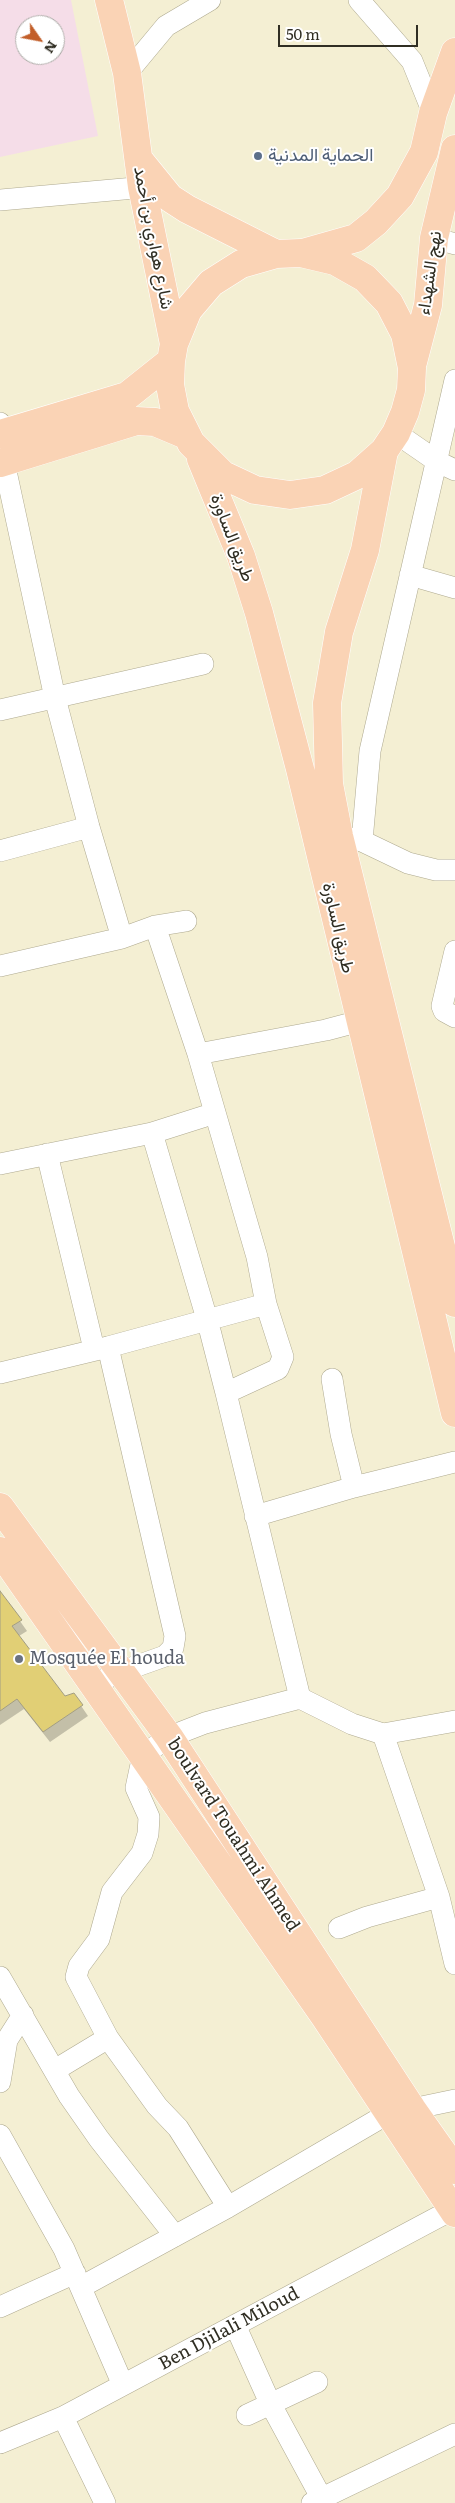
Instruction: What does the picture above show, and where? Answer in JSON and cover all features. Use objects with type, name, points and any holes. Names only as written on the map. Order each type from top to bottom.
[{"type":"main road","points":[[109,0],[127,73]]},
{"type":"main road","points":[[1,430],[127,396],[172,352],[188,310],[211,283],[241,264],[356,238],[400,196],[424,152],[433,114],[455,52]]},
{"type":"main road","name":"شارع هواري بن أحمد","points":[[127,73],[136,155],[150,186],[172,352]]},
{"type":"main road","name":"نهج الشهداء","points":[[412,368],[444,241],[455,149]]},
{"type":"main road","name":"شارع هواري بن أحمد","points":[[150,186],[187,209],[288,254],[335,261],[365,278],[389,303],[405,334],[412,368]]},
{"type":"main road","name":"طريق الساورة","points":[[172,352],[170,385],[174,402],[241,556],[259,613],[300,769],[360,1021],[455,1303]]},
{"type":"main road","points":[[2,462],[136,421],[155,422],[191,443],[223,475],[255,490],[290,495],[325,490],[357,475],[390,442],[405,412],[411,390],[412,368]]},
{"type":"main road","name":"طريق الساورة","points":[[390,442],[365,550],[339,632],[327,702],[329,784],[350,839],[437,1249],[455,1413]]},
{"type":"main road","name":"boulvard Touahmi Ahmed","points":[[0,1507],[6,1542],[94,1684],[400,2111],[455,2170]]},
{"type":"main road","name":"boulvard Touahmi Ahmed","points":[[6,1542],[120,1672],[169,1737],[400,2111],[454,2210]]},
{"type":"street","points":[[127,73],[166,26],[210,0]]},
{"type":"street","points":[[359,0],[412,61],[433,114]]},
{"type":"street","points":[[0,200],[150,186]]},
{"type":"street","points":[[455,380],[446,466],[410,575],[350,839],[408,863],[436,870],[455,870]]},
{"type":"street","points":[[1,430],[2,462],[55,698],[89,827],[122,938]]},
{"type":"street","points":[[390,442],[446,466]]},
{"type":"street","points":[[410,575],[455,588]]},
{"type":"street","points":[[0,710],[203,664]]},
{"type":"street","points":[[0,851],[89,827]]},
{"type":"street","points":[[0,966],[122,938],[155,926],[186,921]]},
{"type":"street","points":[[155,926],[198,1054],[257,1257],[266,1304],[282,1357],[281,1364],[273,1372],[226,1393]]},
{"type":"street","points":[[455,951],[442,1006],[447,1014],[455,1017]]},
{"type":"street","points":[[198,1054],[326,1030],[360,1021]]},
{"type":"street","points":[[0,1164],[152,1133],[215,1113]]},
{"type":"street","points":[[152,1133],[207,1319],[300,1698]]},
{"type":"street","points":[[48,1154],[101,1348],[175,1636],[173,1648],[165,1656],[120,1672],[94,1684]]},
{"type":"street","points":[[0,1373],[266,1304]]},
{"type":"street","points":[[332,1379],[341,1434],[354,1488]]},
{"type":"street","points":[[255,1516],[455,1462]]},
{"type":"street","points":[[228,2207],[178,2128],[157,2106],[108,2038],[76,1977],[79,1966],[99,1938],[112,1892],[142,1853],[148,1834],[149,1818],[136,1788],[136,1778],[144,1755],[169,1737],[205,1723],[300,1698],[352,1724],[383,1734],[455,1721]]},
{"type":"street","points":[[383,1734],[439,1897],[455,1964]]},
{"type":"street","points":[[339,1928],[367,1917],[439,1897]]},
{"type":"street","points":[[0,1977],[54,2070],[99,2139],[175,2236]]},
{"type":"street","points":[[0,2082],[4,2039],[23,2015]]},
{"type":"street","points":[[54,2070],[108,2038]]},
{"type":"street","points":[[0,2307],[78,2280],[175,2236],[400,2111],[455,2100]]},
{"type":"street","points":[[0,2136],[64,2249],[122,2385]]},
{"type":"street","name":"Ben Djilali Miloud","points":[[0,2443],[63,2417],[454,2210]]},
{"type":"street","points":[[235,2325],[317,2501],[455,2434]]},
{"type":"street","points":[[247,2415],[317,2382]]},
{"type":"street","points":[[63,2417],[105,2503]]},
{"type":"shaded area","points":[[0,0],[71,0],[98,136],[0,157]]},
{"type":"building","name":"Mosquée El houda","points":[[0,1591],[22,1620],[12,1626],[65,1696],[74,1693],[83,1705],[43,1732],[17,1699],[0,1711]]},
{"type":"place","name":"الحماية المدنية","points":[[258,156]]},
{"type":"place","name":"Mosquée El houda","points":[[19,1659]]}]
